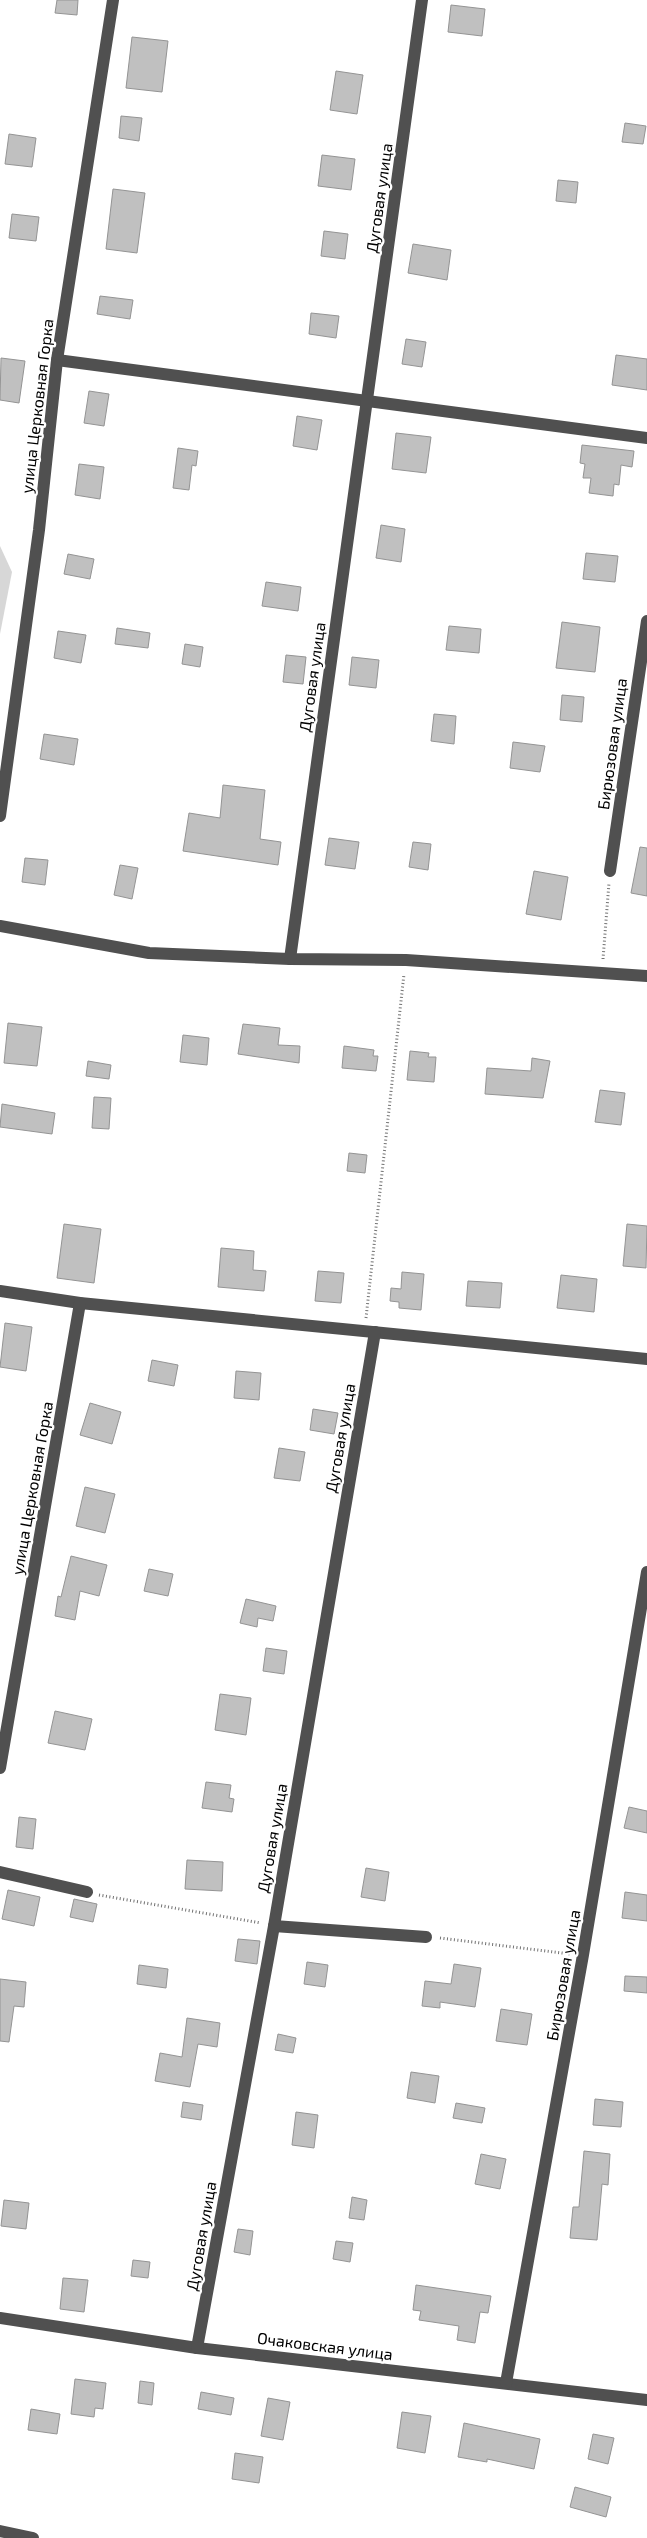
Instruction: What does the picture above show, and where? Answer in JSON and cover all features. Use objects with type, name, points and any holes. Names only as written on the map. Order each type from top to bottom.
[{"type":"street","name":"улица Церковная Горка","points":[[0,816],[39,530],[57,360],[113,0]]},
{"type":"street","name":"Дуговая улица","points":[[290,959],[422,0]]},
{"type":"street","points":[[57,360],[647,438]]},
{"type":"street","name":"Бирюзовая улица","points":[[610,871],[647,621]]},
{"type":"street","points":[[0,926],[149,953],[290,959],[406,960],[647,976]]},
{"type":"street","points":[[0,1291],[80,1303],[647,1359]]},
{"type":"street","name":"улица Церковная Горка","points":[[0,1768],[80,1303]]},
{"type":"street","name":"Дуговая улица","points":[[197,2348],[274,1926],[370,1332]]},
{"type":"street","name":"Бирюзовая улица","points":[[506,2383],[583,1955],[647,1572]]},
{"type":"street","points":[[0,1872],[87,1892]]},
{"type":"street","points":[[274,1926],[426,1937]]},
{"type":"street","name":"Очаковская улица","points":[[0,2318],[197,2348],[647,2400]]},
{"type":"street","points":[[0,2531],[33,2538]]},
{"type":"path","points":[[601,972],[610,871]]},
{"type":"path","points":[[370,1332],[406,960]]},
{"type":"path","points":[[87,1892],[274,1926]]},
{"type":"path","points":[[426,1937],[583,1955]]},
{"type":"shaded area","points":[[0,546],[12,572],[0,634]]},
{"type":"building","points":[[57,0],[78,0],[77,15],[55,13]]},
{"type":"building","points":[[451,5],[485,9],[482,36],[448,32]]},
{"type":"building","points":[[132,37],[168,41],[162,92],[126,88]]},
{"type":"building","points":[[336,71],[363,75],[357,114],[330,110]]},
{"type":"building","points":[[121,116],[142,118],[139,141],[119,138]]},
{"type":"building","points":[[625,123],[646,126],[643,144],[622,142]]},
{"type":"building","points":[[9,134],[36,138],[32,167],[5,164]]},
{"type":"building","points":[[322,155],[355,159],[351,190],[318,186]]},
{"type":"building","points":[[558,180],[578,182],[576,203],[556,201]]},
{"type":"building","points":[[113,189],[145,193],[137,253],[106,249]]},
{"type":"building","points":[[12,214],[39,217],[36,241],[9,238]]},
{"type":"building","points":[[324,231],[348,234],[345,259],[321,256]]},
{"type":"building","points":[[413,244],[451,250],[447,280],[408,273]]},
{"type":"building","points":[[100,296],[133,300],[130,319],[97,314]]},
{"type":"building","points":[[311,313],[339,316],[336,338],[309,334]]},
{"type":"building","points":[[406,339],[426,342],[422,367],[402,364]]},
{"type":"building","points":[[616,355],[647,359],[647,390],[612,385]]},
{"type":"building","points":[[1,358],[25,361],[19,403],[0,400]]},
{"type":"building","points":[[89,391],[109,394],[104,426],[84,423]]},
{"type":"building","points":[[297,416],[322,420],[317,450],[293,446]]},
{"type":"building","points":[[396,433],[431,437],[426,473],[392,469]]},
{"type":"building","points":[[582,445],[634,451],[632,467],[621,465],[619,485],[614,484],[613,496],[589,493],[591,478],[583,478],[585,464],[580,463]]},
{"type":"building","points":[[178,448],[198,451],[196,466],[192,465],[189,490],[173,488]]},
{"type":"building","points":[[79,464],[104,467],[100,499],[75,495]]},
{"type":"building","points":[[381,525],[405,529],[401,562],[376,558]]},
{"type":"building","points":[[586,553],[618,556],[615,582],[583,579]]},
{"type":"building","points":[[68,554],[94,559],[90,579],[64,574]]},
{"type":"building","points":[[266,582],[301,587],[298,611],[262,606]]},
{"type":"building","points":[[562,622],[600,627],[595,672],[556,668]]},
{"type":"building","points":[[449,626],[481,629],[479,653],[446,650]]},
{"type":"building","points":[[117,628],[150,633],[148,648],[115,644]]},
{"type":"building","points":[[58,631],[86,635],[81,663],[54,658]]},
{"type":"building","points":[[185,644],[203,647],[200,667],[182,664]]},
{"type":"building","points":[[286,655],[306,657],[303,684],[283,682]]},
{"type":"building","points":[[352,657],[379,660],[376,688],[349,685]]},
{"type":"building","points":[[562,695],[584,697],[582,722],[560,720]]},
{"type":"building","points":[[434,714],[456,716],[454,744],[431,741]]},
{"type":"building","points":[[44,734],[78,739],[74,765],[40,759]]},
{"type":"building","points":[[513,742],[545,746],[540,772],[510,768]]},
{"type":"building","points":[[223,785],[265,790],[260,839],[281,842],[278,865],[183,851],[189,813],[220,818]]},
{"type":"building","points":[[329,838],[359,842],[355,869],[325,865]]},
{"type":"building","points":[[413,842],[431,844],[428,870],[409,867]]},
{"type":"building","points":[[640,847],[647,848],[647,896],[631,893]]},
{"type":"building","points":[[25,858],[48,860],[45,885],[22,882]]},
{"type":"building","points":[[120,865],[138,868],[132,899],[114,895]]},
{"type":"building","points":[[534,871],[568,877],[561,920],[526,914]]},
{"type":"building","points":[[8,1023],[42,1027],[37,1066],[4,1063]]},
{"type":"building","points":[[243,1024],[280,1028],[278,1045],[300,1046],[299,1063],[238,1054]]},
{"type":"building","points":[[183,1035],[209,1038],[207,1065],[180,1062]]},
{"type":"building","points":[[344,1046],[374,1050],[373,1056],[378,1056],[376,1071],[342,1068]]},
{"type":"building","points":[[410,1051],[429,1053],[428,1057],[436,1057],[434,1082],[407,1080]]},
{"type":"building","points":[[532,1058],[550,1061],[543,1098],[485,1094],[487,1068],[531,1071]]},
{"type":"building","points":[[88,1061],[111,1065],[109,1079],[86,1076]]},
{"type":"building","points":[[600,1090],[625,1093],[621,1125],[595,1122]]},
{"type":"building","points":[[94,1097],[111,1098],[109,1129],[92,1128]]},
{"type":"building","points":[[2,1104],[55,1113],[52,1134],[0,1127]]},
{"type":"building","points":[[349,1153],[367,1155],[365,1173],[347,1171]]},
{"type":"building","points":[[64,1224],[101,1229],[94,1283],[57,1278]]},
{"type":"building","points":[[627,1224],[647,1226],[646,1268],[623,1266]]},
{"type":"building","points":[[221,1248],[254,1251],[253,1270],[266,1271],[264,1291],[218,1287]]},
{"type":"building","points":[[318,1271],[344,1273],[341,1303],[315,1301]]},
{"type":"building","points":[[402,1272],[424,1274],[421,1310],[399,1308],[399,1302],[390,1301],[391,1288],[401,1289]]},
{"type":"building","points":[[561,1275],[597,1279],[594,1312],[557,1308]]},
{"type":"building","points":[[468,1281],[502,1283],[500,1308],[466,1306]]},
{"type":"building","points":[[5,1323],[32,1327],[26,1371],[0,1367]]},
{"type":"building","points":[[152,1360],[178,1365],[174,1386],[148,1381]]},
{"type":"building","points":[[236,1371],[261,1373],[259,1400],[234,1398]]},
{"type":"building","points":[[90,1403],[121,1412],[112,1444],[80,1435]]},
{"type":"building","points":[[313,1409],[338,1413],[334,1434],[310,1430]]},
{"type":"building","points":[[279,1448],[305,1452],[300,1481],[274,1478]]},
{"type":"building","points":[[85,1487],[115,1494],[105,1533],[76,1526]]},
{"type":"building","points":[[71,1556],[107,1565],[99,1596],[80,1591],[75,1620],[55,1616],[58,1596],[61,1597]]},
{"type":"building","points":[[149,1569],[173,1574],[168,1596],[144,1591]]},
{"type":"building","points":[[246,1599],[276,1606],[273,1621],[258,1618],[257,1627],[240,1623]]},
{"type":"building","points":[[266,1648],[287,1651],[284,1674],[263,1671]]},
{"type":"building","points":[[220,1694],[251,1698],[246,1735],[215,1730]]},
{"type":"building","points":[[55,1711],[92,1719],[85,1750],[48,1743]]},
{"type":"building","points":[[206,1782],[231,1785],[229,1798],[234,1799],[232,1812],[202,1808]]},
{"type":"building","points":[[629,1807],[647,1811],[647,1833],[624,1828]]},
{"type":"building","points":[[19,1817],[36,1819],[33,1849],[16,1847]]},
{"type":"building","points":[[187,1860],[223,1862],[222,1891],[185,1889]]},
{"type":"building","points":[[366,1868],[389,1872],[385,1901],[361,1897]]},
{"type":"building","points":[[8,1890],[40,1897],[34,1926],[2,1919]]},
{"type":"building","points":[[625,1892],[647,1895],[647,1921],[622,1918]]},
{"type":"building","points":[[74,1899],[97,1904],[93,1922],[70,1917]]},
{"type":"building","points":[[238,1939],[260,1941],[257,1964],[235,1961]]},
{"type":"building","points":[[307,1962],[328,1965],[325,1987],[304,1984]]},
{"type":"building","points":[[454,1964],[481,1968],[475,2007],[440,2002],[440,2008],[422,2006],[425,1981],[451,1984]]},
{"type":"building","points":[[139,1965],[168,1969],[166,1988],[137,1984]]},
{"type":"building","points":[[625,1976],[647,1977],[647,1993],[624,1991]]},
{"type":"building","points":[[0,1979],[26,1982],[24,2007],[14,2006],[9,2042],[0,2041]]},
{"type":"building","points":[[501,2009],[532,2014],[527,2045],[496,2041]]},
{"type":"building","points":[[187,2018],[220,2023],[217,2047],[198,2044],[190,2087],[155,2081],[160,2053],[182,2057]]},
{"type":"building","points":[[278,2034],[296,2038],[293,2053],[275,2050]]},
{"type":"building","points":[[411,2072],[439,2076],[435,2103],[407,2098]]},
{"type":"building","points":[[595,2099],[623,2102],[621,2127],[593,2125]]},
{"type":"building","points":[[183,2102],[203,2105],[201,2120],[181,2117]]},
{"type":"building","points":[[456,2103],[485,2108],[482,2123],[453,2118]]},
{"type":"building","points":[[296,2112],[318,2115],[314,2148],[292,2145]]},
{"type":"building","points":[[584,2151],[610,2154],[608,2185],[602,2184],[597,2240],[570,2238],[573,2207],[579,2207]]},
{"type":"building","points":[[481,2154],[506,2159],[500,2189],[475,2184]]},
{"type":"building","points":[[352,2197],[367,2200],[364,2220],[349,2218]]},
{"type":"building","points":[[4,2200],[29,2203],[26,2229],[1,2226]]},
{"type":"building","points":[[238,2229],[253,2231],[250,2255],[234,2252]]},
{"type":"building","points":[[336,2241],[353,2243],[350,2262],[333,2259]]},
{"type":"building","points":[[133,2260],[150,2262],[148,2278],[131,2276]]},
{"type":"building","points":[[63,2278],[88,2280],[84,2312],[60,2309]]},
{"type":"building","points":[[416,2285],[491,2296],[488,2313],[480,2312],[475,2343],[457,2340],[459,2326],[419,2320],[421,2311],[413,2310]]},
{"type":"building","points":[[75,2379],[106,2383],[103,2409],[95,2408],[94,2417],[71,2414]]},
{"type":"building","points":[[140,2381],[154,2383],[152,2405],[138,2403]]},
{"type":"building","points":[[201,2392],[234,2398],[231,2415],[198,2409]]},
{"type":"building","points":[[268,2398],[290,2402],[283,2440],[261,2436]]},
{"type":"building","points":[[31,2409],[60,2414],[57,2434],[28,2430]]},
{"type":"building","points":[[402,2412],[431,2416],[425,2453],[397,2448]]},
{"type":"building","points":[[464,2423],[540,2439],[534,2469],[487,2459],[487,2462],[458,2457]]},
{"type":"building","points":[[593,2434],[614,2438],[608,2464],[588,2459]]},
{"type":"building","points":[[235,2453],[263,2457],[259,2483],[232,2479]]},
{"type":"building","points":[[575,2487],[611,2497],[606,2517],[570,2507]]}]
